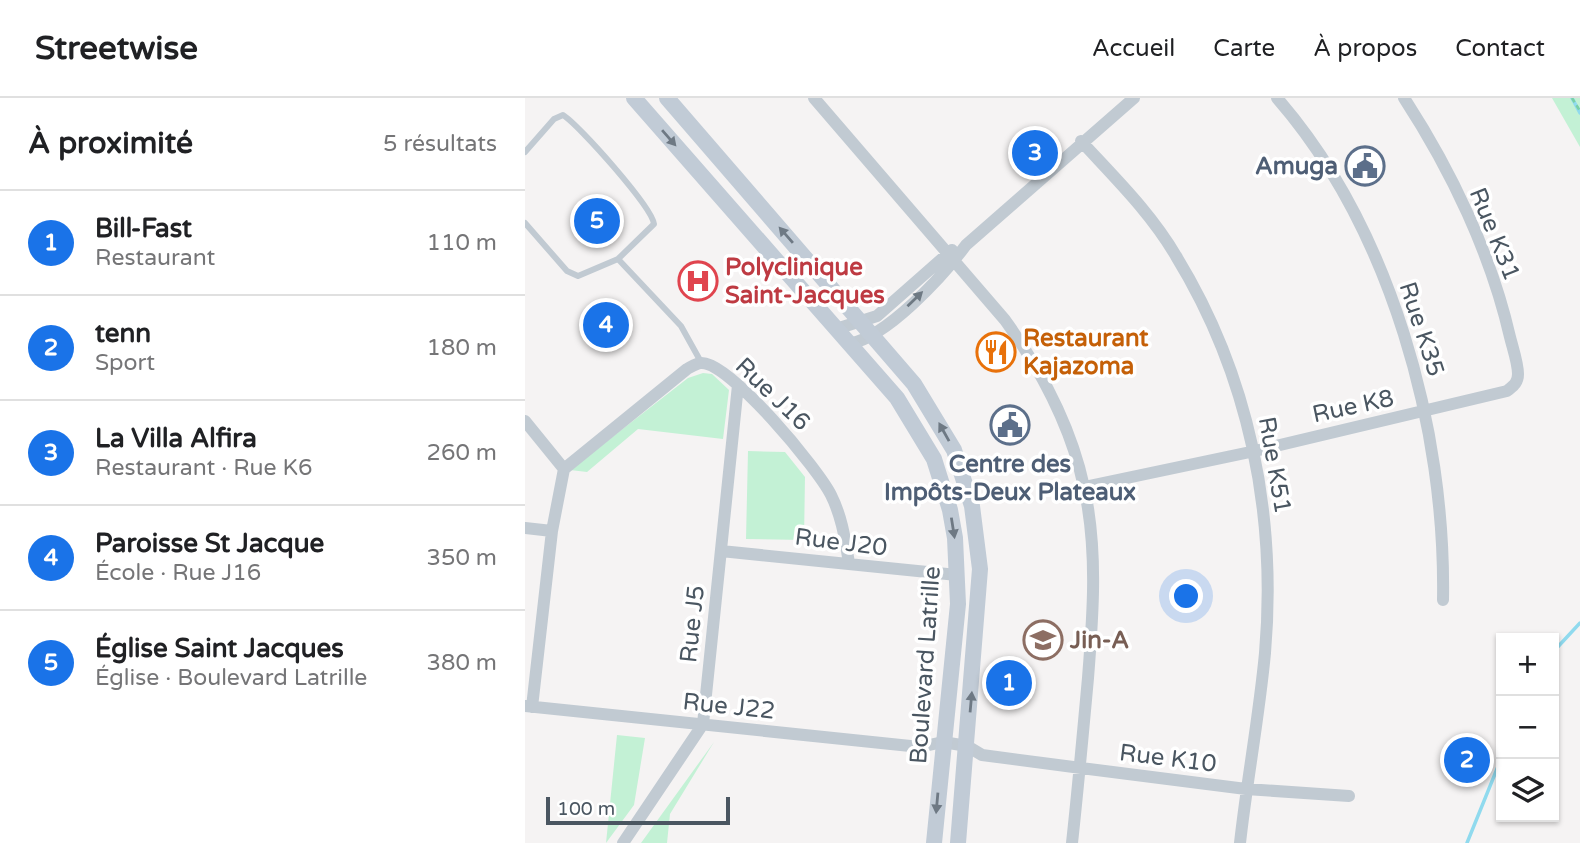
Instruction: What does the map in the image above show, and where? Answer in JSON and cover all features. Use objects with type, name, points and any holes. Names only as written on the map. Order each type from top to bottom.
[{"type":"main road","name":"Boulevard Latrille","points":[[633,98],[897,398],[934,459],[950,510],[957,575],[957,604],[938,748],[934,843]]},
{"type":"main road","name":"Boulevard Latrille","points":[[667,98],[914,384],[954,450],[972,506],[980,569],[980,607],[958,843]]},
{"type":"street","points":[[814,98],[951,256],[1030,355],[1067,431],[1084,487],[1094,583],[1081,768],[1072,843]]},
{"type":"street","points":[[849,344],[1134,98]]},
{"type":"street","name":"Rue K35","points":[[1277,98],[1316,152],[1369,243],[1407,344],[1426,412],[1441,511],[1443,600]]},
{"type":"street","name":"Rue K31","points":[[1404,98],[1452,182],[1483,253],[1506,321],[1518,373],[1516,383],[1507,391]]},
{"type":"street","name":"Rue K51","points":[[1081,141],[1141,206],[1175,254],[1201,299],[1227,357],[1255,451],[1265,517],[1268,585],[1265,651],[1240,843]]},
{"type":"street","points":[[836,329],[869,329]]},
{"type":"street","name":"Rue J16","points":[[564,469],[687,369],[702,363],[714,366],[738,385],[794,442],[830,493],[842,521],[849,563]]},
{"type":"street","name":"Rue J5","points":[[623,843],[703,724],[738,385]]},
{"type":"street","name":"Rue K8","points":[[1084,487],[1255,451],[1507,391]]},
{"type":"street","points":[[525,421],[564,469],[552,531],[528,707]]},
{"type":"street","points":[[525,528],[552,531]]},
{"type":"street","name":"Rue J20","points":[[721,551],[849,563],[933,575],[957,575]]},
{"type":"street","name":"Rue J22","points":[[528,707],[938,748],[982,755]]},
{"type":"street","name":"Rue K10","points":[[982,755],[1246,789],[1349,796]]},
{"type":"lane","points":[[525,152],[554,119],[563,115],[585,135],[653,219],[650,229],[618,259],[572,275],[525,223]]},
{"type":"lane","points":[[618,259],[681,326],[702,363]]},
{"type":"path","points":[[1572,98],[1580,111]]},
{"type":"green space","points":[[1552,98],[1580,98],[1580,147]]},
{"type":"green space","points":[[703,373],[712,374],[729,390],[723,439],[638,429],[587,472],[570,470],[688,378]]},
{"type":"green space","points":[[748,451],[785,452],[805,477],[804,540],[746,539]]},
{"type":"green space","points":[[617,735],[645,738],[634,805],[606,843]]},
{"type":"green space","points":[[1466,735],[1486,744],[1467,785],[1447,776]]},
{"type":"green space","points":[[714,742],[670,814],[667,843],[641,843]]},
{"type":"waterway","points":[[1572,98],[1580,113]]},
{"type":"waterway","points":[[1559,646],[1580,623]]},
{"type":"waterway","points":[[1467,843],[1496,771]]},
{"type":"place","name":"La Villa Alfira","points":[[1035,153]]},
{"type":"place","name":"Amuga","points":[[1365,166]]},
{"type":"place","name":"Église Saint Jacques","points":[[597,221]]},
{"type":"place","name":"Polyclinique Saint-Jacques","points":[[698,281]]},
{"type":"place","name":"Paroisse St Jacque","points":[[606,325]]},
{"type":"place","name":"Restaurant Kajazoma","points":[[996,352]]},
{"type":"place","name":"Centre des Impôts-Deux Plateaux","points":[[1010,425]]},
{"type":"place","name":"Jin-A","points":[[1043,640]]},
{"type":"place","name":"Bill-Fast","points":[[1009,683]]},
{"type":"place","name":"tenn","points":[[1467,760]]}]
